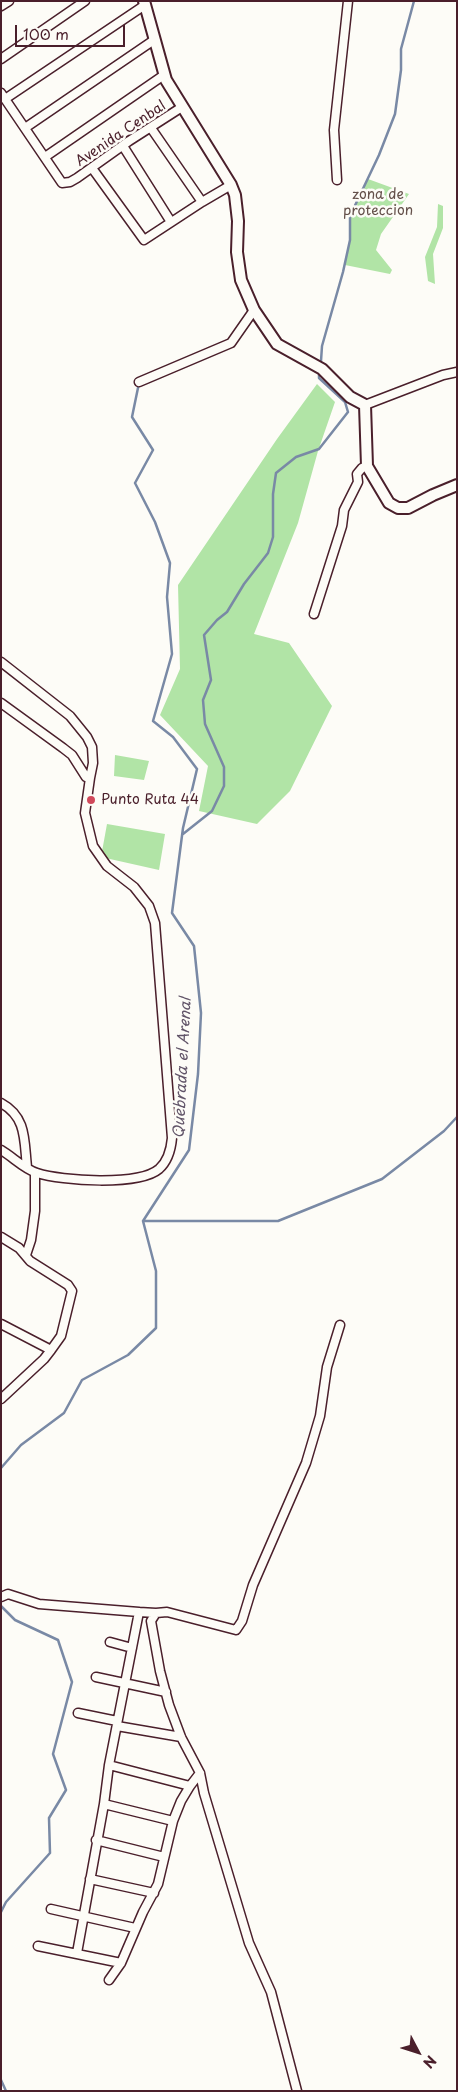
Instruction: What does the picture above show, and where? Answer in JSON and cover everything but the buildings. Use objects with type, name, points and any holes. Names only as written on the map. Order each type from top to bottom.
[{"type":"street","points":[[1,59],[85,1]]},
{"type":"street","points":[[337,180],[334,130],[348,1]]},
{"type":"street","points":[[3,96],[145,3],[164,75],[231,185],[235,195],[238,221],[237,252],[241,280],[254,310],[277,344],[322,369],[350,397],[365,404],[443,374],[457,372]]},
{"type":"street","points":[[25,128],[154,40]]},
{"type":"street","points":[[45,158],[164,75]]},
{"type":"street","name":"Avenida Cenbal","points":[[3,96],[62,183],[70,182],[182,107]]},
{"type":"street","points":[[151,128],[202,202]]},
{"type":"street","points":[[123,146],[171,222]]},
{"type":"street","points":[[92,168],[144,240],[231,185]]},
{"type":"street","points":[[139,382],[230,342],[254,310]]},
{"type":"street","points":[[365,404],[367,466],[382,495],[391,505],[398,508],[408,508],[457,485]]},
{"type":"street","points":[[314,614],[342,526],[344,510],[358,482],[357,474],[362,468],[367,466]]},
{"type":"street","points":[[1,662],[70,716],[88,737],[92,747],[94,763],[85,813],[93,846],[107,866],[134,887],[149,906],[155,923],[172,1138],[171,1152],[159,1169],[143,1177],[83,1181],[61,1179],[35,1173],[1,1150]]},
{"type":"street","points":[[1,703],[72,755],[86,777],[90,778]]},
{"type":"street","points":[[1,1103],[10,1107],[20,1120],[27,1168]]},
{"type":"street","points":[[26,1255],[31,1240],[35,1211],[35,1173]]},
{"type":"street","points":[[1,1398],[44,1360],[52,1350],[60,1336],[72,1291],[68,1285],[30,1261],[26,1255],[4,1241]]},
{"type":"street","points":[[1,1324],[52,1350]]},
{"type":"street","points":[[1,1597],[8,1594],[39,1604],[139,1612],[167,1612],[236,1630],[242,1621],[253,1585],[306,1463],[320,1416],[328,1367],[340,1325]]},
{"type":"street","points":[[76,1953],[104,1804],[109,1765],[139,1612]]},
{"type":"street","points":[[156,1613],[151,1621],[160,1671],[166,1692],[181,1737],[200,1773],[204,1793],[249,1942],[271,1992],[297,2091]]},
{"type":"street","points":[[110,1642],[132,1648]]},
{"type":"street","points":[[96,1677],[166,1692]]},
{"type":"street","points":[[78,1713],[181,1737]]},
{"type":"street","points":[[109,1765],[190,1786]]},
{"type":"street","points":[[109,1980],[121,1964],[135,1928],[154,1893],[161,1876],[173,1822],[181,1801],[200,1773]]},
{"type":"street","points":[[104,1804],[173,1822]]},
{"type":"street","points":[[96,1840],[164,1857]]},
{"type":"street","points":[[90,1878],[154,1893]]},
{"type":"street","points":[[51,1909],[135,1928]]},
{"type":"street","points":[[38,1946],[121,1964]]},
{"type":"green space","name":"zona de proteccion","points":[[368,179],[409,194],[381,234],[376,250],[392,270],[390,274],[345,265],[350,240],[351,214]]},
{"type":"green space","name":"zona de proteccion","points":[[438,204],[443,206],[443,228],[433,254],[435,284],[428,281],[425,257],[437,227]]},
{"type":"green space","points":[[317,384],[335,402],[318,451],[298,523],[254,634],[289,643],[332,706],[290,791],[257,824],[199,811],[208,766],[160,715],[180,669],[178,585],[277,439]]},
{"type":"green space","points":[[115,755],[149,761],[144,780],[114,776]]},
{"type":"green space","points":[[107,824],[165,834],[159,870],[101,857]]},
{"type":"waterway","points":[[321,361],[322,346],[350,240],[350,216],[379,155],[395,114],[401,70],[401,49],[414,1]]},
{"type":"waterway","points":[[183,834],[212,811],[224,786],[224,767],[205,724],[203,700],[211,680],[204,635],[227,612],[244,584],[268,553],[273,537],[273,494],[276,473],[296,457],[319,449],[348,412],[345,402],[319,378],[319,375]]},
{"type":"waterway","name":"Quebrada el Arenal","points":[[139,383],[132,417],[153,450],[135,483],[155,522],[170,563],[167,597],[172,654],[153,721],[173,737],[197,769],[183,828],[172,913],[194,946],[201,1013],[198,1074],[189,1150],[143,1221]]},
{"type":"waterway","points":[[143,1221],[278,1221],[382,1179],[444,1131],[457,1117]]},
{"type":"waterway","points":[[1,1468],[21,1445],[64,1413],[82,1380],[128,1355],[156,1328],[156,1271],[143,1221]]},
{"type":"waterway","points":[[1,1606],[15,1620],[58,1640],[72,1682],[53,1754],[66,1790],[49,1818],[50,1853],[6,1902],[1,1912]]},
{"type":"waterway","points":[[1,2080],[6,2091]]},
{"type":"place","name":"Punto Ruta 44","points":[[91,800]]}]
